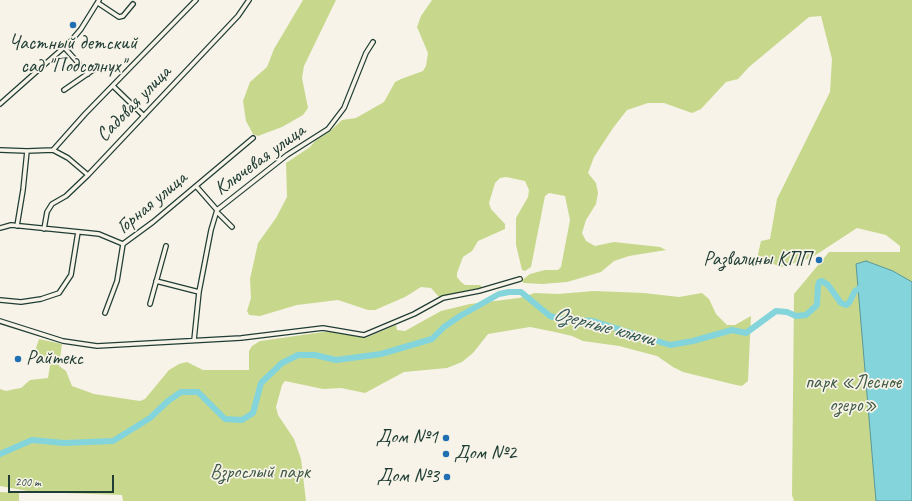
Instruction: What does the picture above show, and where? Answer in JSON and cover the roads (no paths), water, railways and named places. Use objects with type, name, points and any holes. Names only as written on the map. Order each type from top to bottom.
[{"type":"street","points":[[54,150],[75,124],[196,0]]},
{"type":"street","name":"Садовая улица","points":[[44,229],[49,208],[66,196],[88,175],[238,16],[250,0]]},
{"type":"street","points":[[0,104],[81,29],[98,2],[119,17],[123,16],[133,4]]},
{"type":"street","name":"Ключевая улица","points":[[194,340],[198,292],[211,230],[217,211],[287,155],[328,130],[344,108],[373,42]]},
{"type":"street","points":[[64,46],[88,74]]},
{"type":"street","points":[[64,90],[96,68]]},
{"type":"street","points":[[113,86],[144,116]]},
{"type":"street","name":"Горная улица","points":[[105,313],[117,281],[123,244],[254,138]]},
{"type":"street","points":[[0,150],[54,150],[66,157],[88,175]]},
{"type":"street","points":[[16,226],[24,186],[27,151]]},
{"type":"street","points":[[196,186],[232,226]]},
{"type":"street","points":[[0,228],[8,225],[99,234],[123,244]]},
{"type":"street","points":[[0,300],[21,302],[41,299],[59,293],[71,275],[78,232]]},
{"type":"street","points":[[150,304],[166,246]]},
{"type":"street","points":[[0,321],[63,341],[97,346],[118,346],[263,336],[323,328],[364,335],[414,314],[442,298],[471,293],[520,279]]},
{"type":"street","points":[[156,281],[198,292]]},
{"type":"water","points":[[866,261],[893,271],[912,282],[912,501],[876,501],[856,264]]},
{"type":"waterway","name":"Озерные ключи","points":[[0,454],[32,440],[64,443],[113,441],[150,418],[168,401],[181,392],[198,392],[225,419],[242,420],[253,413],[261,383],[282,363],[298,355],[315,355],[336,360],[381,354],[432,339],[444,327],[460,316],[499,294],[509,292],[521,292],[550,316],[561,319],[593,321],[670,345],[693,341],[732,330],[746,333],[776,311],[787,312],[796,316],[806,315],[817,305],[818,286],[819,282],[822,281],[828,285],[841,303],[846,305],[849,303],[855,291],[863,286]]},
{"type":"place","name":"Частный детский сад \"Подсолнух\"","points":[[73,25]]},
{"type":"place","name":"Развалины КПП","points":[[819,260]]},
{"type":"place","name":"Райтекс","points":[[18,359]]},
{"type":"place","name":"Дом №1","points":[[446,438]]},
{"type":"place","name":"Дом №2","points":[[446,454]]},
{"type":"place","name":"Дом №3","points":[[447,477]]},
{"type":"park label","name":"парк «Лесное озеро»","points":[[853,394]]},
{"type":"park label","name":"Взрослый парк","points":[[260,473]]}]
